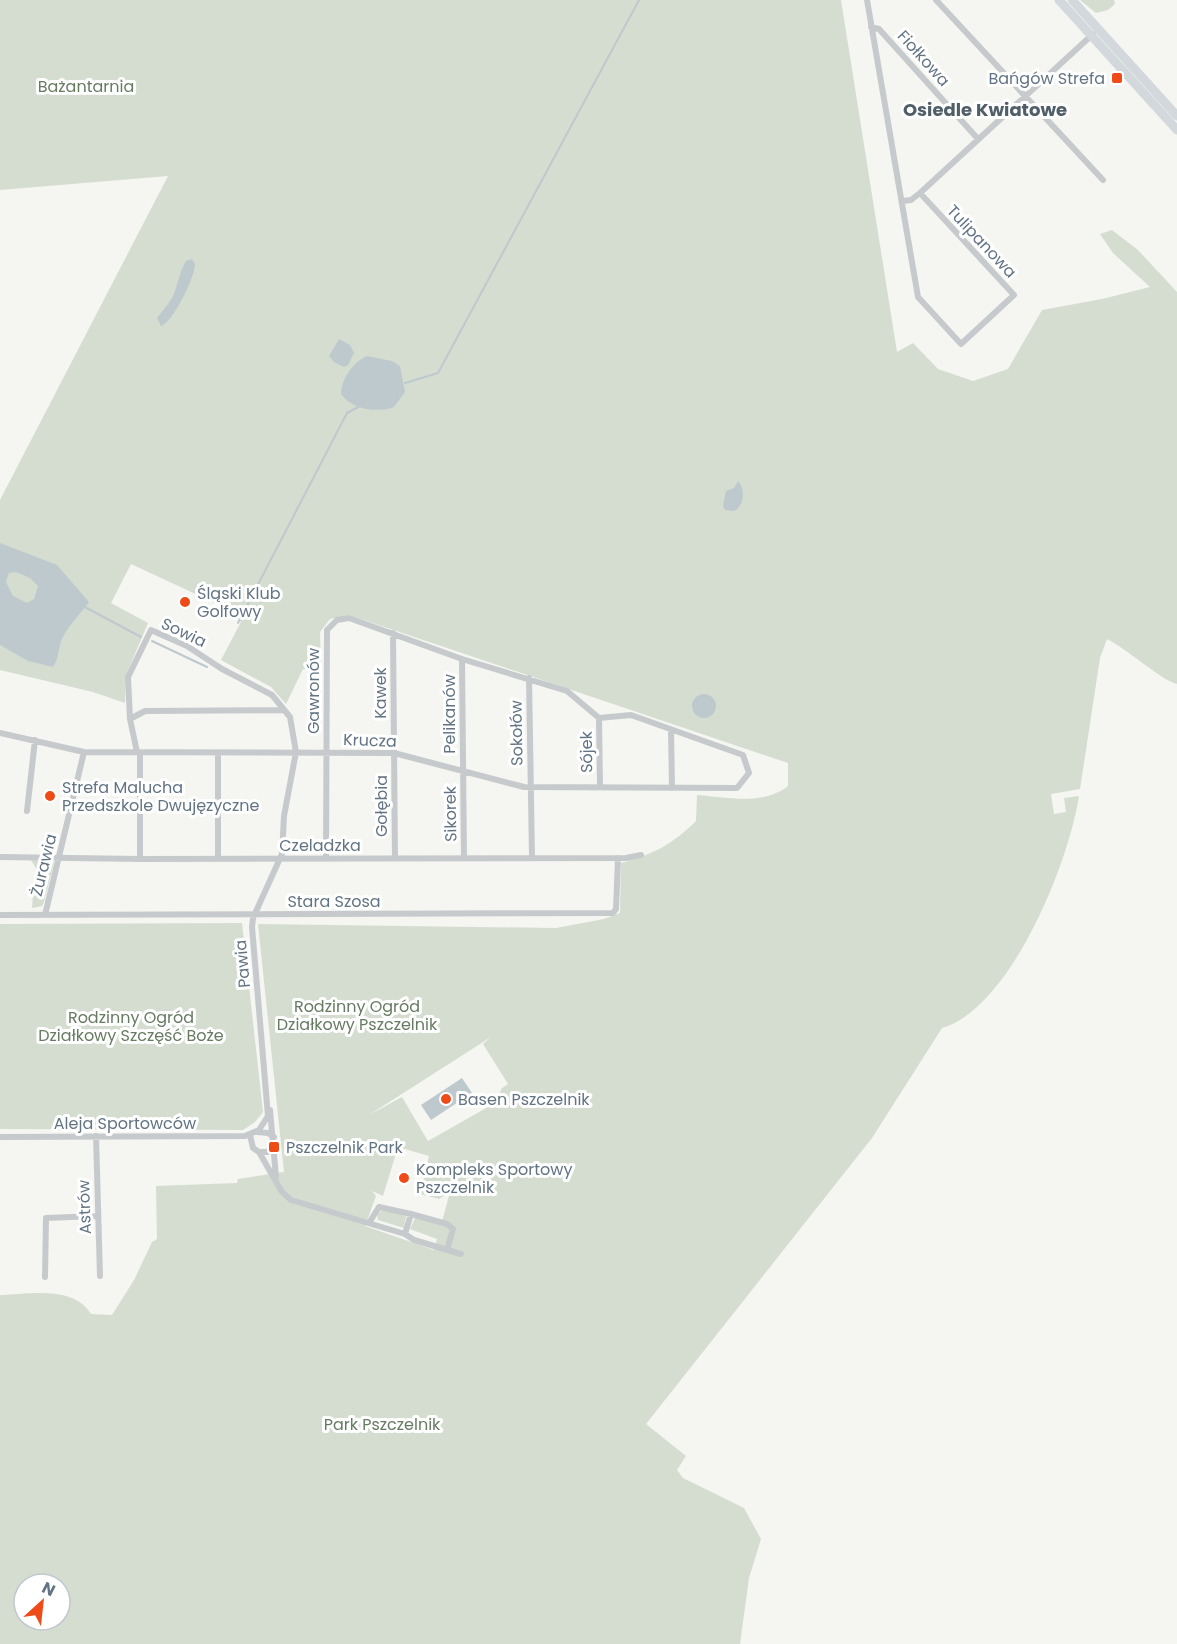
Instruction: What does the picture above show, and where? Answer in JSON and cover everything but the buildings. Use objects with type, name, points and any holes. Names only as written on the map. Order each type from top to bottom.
[{"type":"main road","points":[[1059,0],[1177,130]]},
{"type":"main road","points":[[1072,0],[1177,116]]},
{"type":"street","points":[[867,0],[903,201],[920,194],[1090,35],[1100,30]]},
{"type":"street","points":[[936,0],[1103,180]]},
{"type":"street","name":"Fiołkowa","points":[[871,27],[879,29],[978,139]]},
{"type":"street","name":"Tulipanowa","points":[[903,201],[918,297],[961,344],[1014,295],[920,194]]},
{"type":"street","name":"Gawronów","points":[[326,859],[327,630],[337,621],[349,618],[393,633]]},
{"type":"street","name":"Sowia","points":[[140,859],[139,752],[130,719],[128,677],[151,630],[187,646],[222,669],[272,695],[290,717],[296,752]]},
{"type":"street","points":[[393,633],[462,659],[567,691],[599,718],[631,715],[671,730],[672,788]]},
{"type":"street","name":"Kawek","points":[[393,633],[394,753]]},
{"type":"street","name":"Pelikanów","points":[[462,659],[462,770]]},
{"type":"street","name":"Sokołów","points":[[529,678],[532,858]]},
{"type":"street","points":[[130,719],[145,711],[283,710]]},
{"type":"street","name":"Sójek","points":[[599,718],[600,786]]},
{"type":"street","name":"Krucza","points":[[0,733],[84,752],[394,753],[513,785],[531,787],[737,788],[749,773],[743,755],[671,730]]},
{"type":"street","points":[[27,811],[35,740]]},
{"type":"street","name":"Żurawia","points":[[45,915],[84,752]]},
{"type":"street","name":"Pawia","points":[[269,1106],[252,927],[280,859],[284,816],[296,752]]},
{"type":"street","points":[[218,753],[218,859]]},
{"type":"street","name":"Gołębia","points":[[394,753],[395,858]]},
{"type":"street","name":"Sikorek","points":[[462,770],[464,858]]},
{"type":"street","name":"Czeladzka","points":[[0,857],[326,859],[618,858],[641,855]]},
{"type":"street","name":"Stara Szosa","points":[[0,915],[613,913],[616,909],[618,858]]},
{"type":"street","points":[[269,1106],[267,1119],[254,1133],[253,1148],[259,1152],[282,1192],[291,1200],[405,1234],[414,1240],[461,1254]]},
{"type":"street","points":[[269,1106],[274,1137],[276,1178]]},
{"type":"street","points":[[254,1133],[268,1133],[274,1137]]},
{"type":"street","name":"Aleja Sportowców","points":[[0,1137],[254,1133]]},
{"type":"street","name":"Astrów","points":[[96,1136],[100,1276]]},
{"type":"street","points":[[259,1152],[267,1152],[274,1147]]},
{"type":"street","points":[[369,1223],[379,1207],[447,1224],[453,1229],[447,1251]]},
{"type":"street","points":[[405,1234],[411,1214]]},
{"type":"street","points":[[45,1277],[46,1218],[97,1216]]},
{"type":"green space","points":[[0,0],[841,0],[897,352],[913,343],[938,369],[973,381],[1008,369],[1042,310],[1150,287],[1113,253],[1100,234],[1112,230],[1138,250],[1177,292],[1177,684],[1162,677],[1107,639],[1100,658],[1080,789],[1051,794],[1054,814],[1066,812],[1064,798],[1079,796],[1063,857],[1033,929],[1013,963],[991,993],[967,1015],[942,1028],[872,1138],[646,1424],[686,1456],[677,1470],[683,1478],[744,1508],[761,1539],[749,1578],[740,1644],[0,1644],[0,1295],[50,1293],[62,1295],[74,1299],[91,1314],[112,1315],[134,1280],[152,1242],[157,1239],[156,1186],[237,1183],[238,1179],[284,1172],[258,924],[556,928],[604,919],[620,913],[621,863],[662,848],[696,821],[697,795],[756,798],[778,792],[788,786],[788,763],[349,615],[330,619],[320,632],[321,670],[303,669],[286,704],[271,687],[221,660],[241,622],[232,611],[131,564],[111,603],[148,623],[126,675],[125,703],[93,692],[0,670],[0,500],[168,176],[0,190]],"holes":[[[491,1037],[483,1044],[508,1084],[502,1088],[495,1103],[428,1141],[402,1097],[369,1115]],[[398,1147],[429,1156],[420,1194],[439,1199],[450,1192],[441,1225],[415,1218],[410,1229],[437,1239],[434,1250],[365,1226],[376,1196],[372,1191],[383,1196]]]},
{"type":"green space","points":[[1080,0],[1114,0],[1115,4],[1108,10],[1096,13]]},
{"type":"green space","points":[[31,860],[54,863],[44,902],[42,906],[32,908],[33,894],[40,893],[39,873]]},
{"type":"green space","name":"Rodzinny Ogród Działkowy Szczęść Boże","points":[[242,923],[263,1112],[255,1122],[243,1130],[0,1129],[0,924]]},
{"type":"green space","points":[[383,1210],[406,1216],[404,1228],[378,1220],[377,1214]]},
{"type":"shaded area","points":[[192,259],[195,264],[194,270],[187,288],[177,308],[161,326],[157,318],[172,298],[186,261]]},
{"type":"shaded area","points":[[339,339],[350,345],[354,353],[348,365],[344,367],[334,362],[329,356]]},
{"type":"shaded area","points":[[367,356],[392,361],[400,366],[405,392],[394,407],[381,410],[366,409],[351,404],[341,394],[343,382],[349,372]]},
{"type":"shaded area","points":[[738,481],[743,493],[742,501],[734,511],[725,510],[723,506],[726,491],[734,488]]},
{"type":"shaded area","points":[[0,543],[57,565],[89,602],[65,633],[53,667],[28,661],[0,645]],"holes":[[[16,572],[30,578],[38,586],[34,599],[27,603],[13,596],[6,582],[9,573]]]},
{"type":"shaded area","points":[[704,694],[709,695],[715,701],[715,711],[709,717],[704,718],[699,717],[693,711],[692,706],[693,701],[699,695]]},
{"type":"shaded area","name":"Basen Pszczelnik","points":[[462,1078],[472,1093],[431,1120],[421,1105]]},
{"type":"waterway","points":[[405,383],[438,373],[639,0]]},
{"type":"waterway","points":[[238,623],[347,413],[360,406]]},
{"type":"waterway","points":[[85,607],[141,637]]},
{"type":"waterway","points":[[152,641],[207,667]]},
{"type":"place","name":"Bańgów Strefa","points":[[1117,78]]},
{"type":"place","name":"Śląski Klub Golfowy","points":[[185,602]]},
{"type":"place","name":"Strefa Malucha Przedszkole Dwujęzyczne","points":[[50,796]]},
{"type":"place","name":"Basen Pszczelnik","points":[[446,1099]]},
{"type":"place","name":"Pszczelnik Park","points":[[274,1147]]},
{"type":"place","name":"Kompleks Sportowy Pszczelnik","points":[[404,1178]]},
{"type":"district","name":"Osiedle Kwiatowe","points":[[985,110]]},
{"type":"park label","name":"Bażantarnia","points":[[86,86]]},
{"type":"park label","name":"Rodzinny Ogród Działkowy Pszczelnik","points":[[357,1015]]},
{"type":"park label","name":"Park Pszczelnik","points":[[382,1424]]}]
